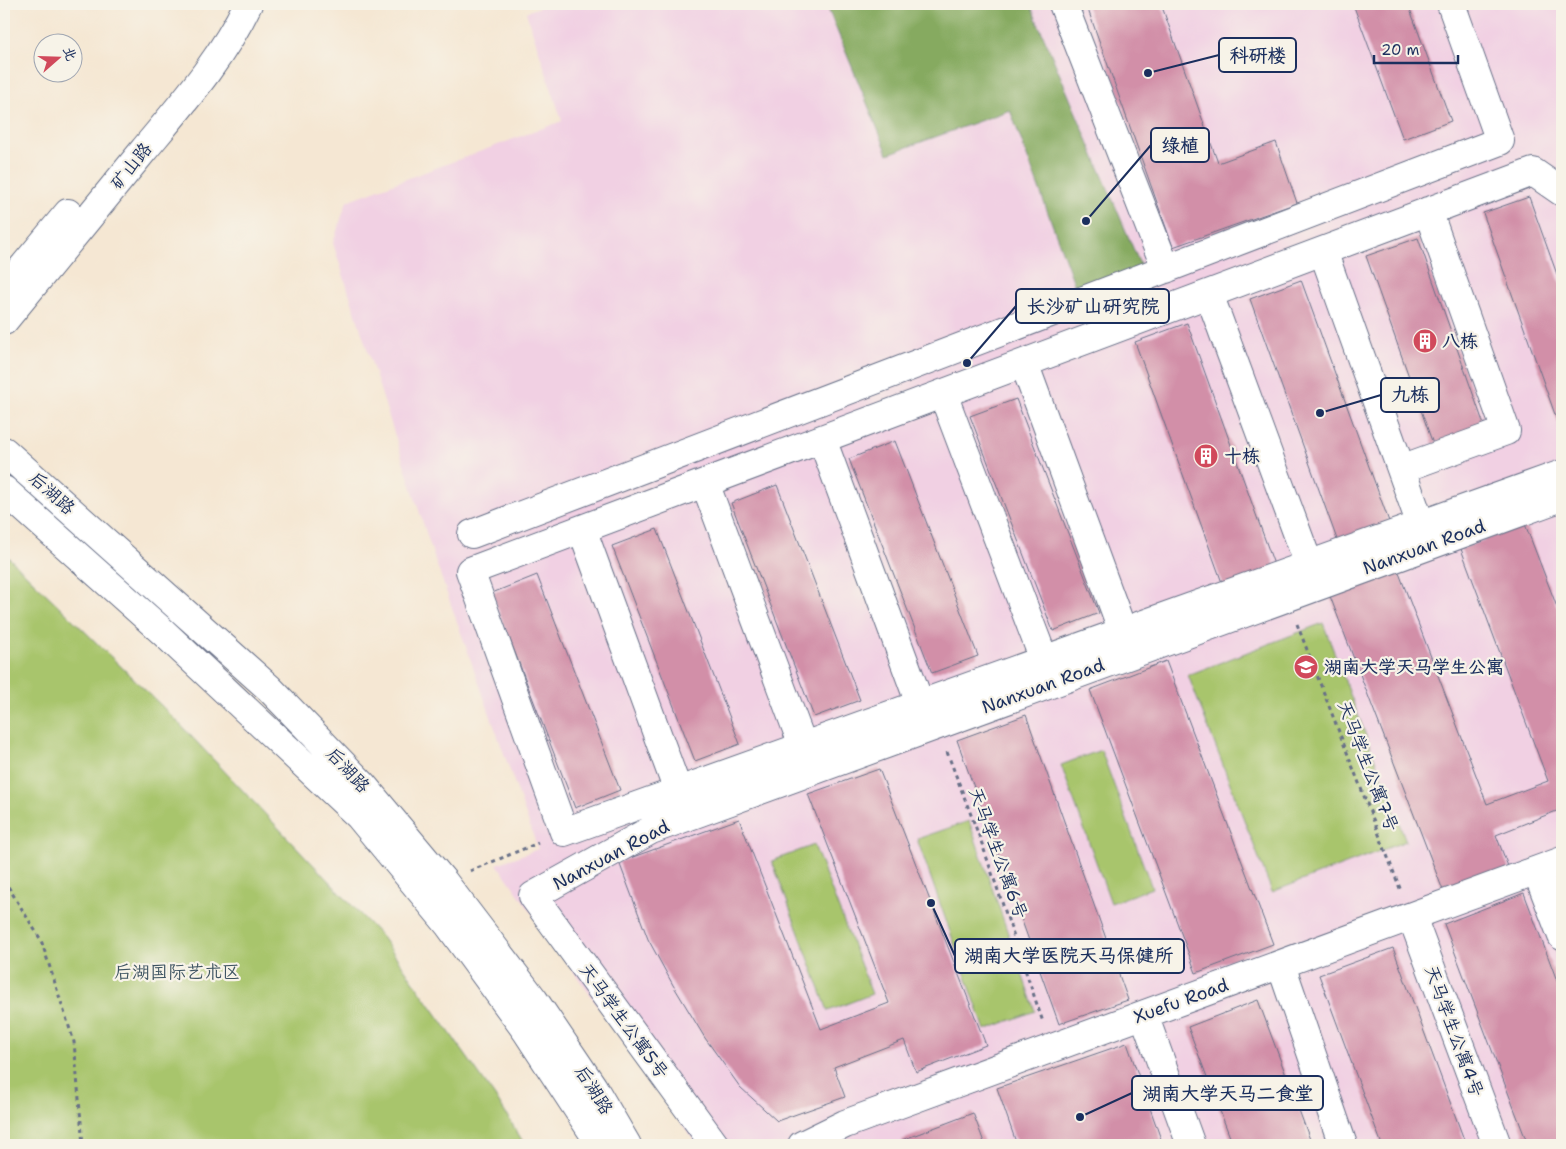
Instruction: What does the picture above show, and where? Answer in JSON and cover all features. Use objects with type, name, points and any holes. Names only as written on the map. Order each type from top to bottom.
[{"type":"street","name":"矿山路","points":[[4,290],[113,159],[154,116],[206,48],[232,4]]},
{"type":"street","name":"矿山路","points":[[4,321],[208,71],[225,47],[248,4]]},
{"type":"street","points":[[1063,4],[1166,269]]},
{"type":"street","points":[[472,534],[1500,141],[1451,4]]},
{"type":"street","points":[[1562,192],[1533,172],[470,571],[564,832],[803,746],[928,714],[1044,660],[1562,474]]},
{"type":"street","points":[[1401,469],[1506,431],[1428,211]]},
{"type":"street","points":[[1323,251],[1421,525]]},
{"type":"street","points":[[1209,294],[1309,565]]},
{"type":"street","points":[[1024,363],[1123,632]]},
{"type":"street","points":[[943,394],[1044,660]]},
{"type":"street","points":[[822,439],[928,714]]},
{"type":"street","name":"后湖路","points":[[4,451],[269,688],[362,784],[444,882],[540,1008],[594,1087],[627,1145]]},
{"type":"street","points":[[705,483],[803,746]]},
{"type":"street","name":"后湖路","points":[[4,490],[163,632],[358,816],[448,924],[526,1032],[601,1145]]},
{"type":"street","name":"Nanxuan Road","points":[[533,896],[651,830],[928,714],[1287,597],[1562,497]]},
{"type":"street","points":[[582,529],[678,791]]},
{"type":"street","name":"Xuefu Road","points":[[802,1145],[849,1135],[1052,1048],[1562,862]]},
{"type":"street","points":[[1537,871],[1562,936]]},
{"type":"street","name":"天马学生公寓5号","points":[[533,896],[715,1145]]},
{"type":"street","name":"天马学生公寓4号","points":[[1412,917],[1497,1145]]},
{"type":"street","points":[[1280,965],[1343,1145]]},
{"type":"street","points":[[1144,1015],[1191,1145]]},
{"type":"path","name":"天马学生公寓7号","points":[[1287,597],[1412,917]]},
{"type":"path","name":"天马学生公寓6号","points":[[928,714],[981,841],[1052,1048]]},
{"type":"path","points":[[444,882],[564,832]]},
{"type":"path","points":[[4,880],[41,940],[74,1042],[83,1145]]},
{"type":"shaded area","points":[[548,4],[1562,4],[1562,1145],[697,1145],[497,864],[538,849],[434,557],[333,243],[347,201],[562,121],[526,12]]},
{"type":"green space","points":[[826,4],[1030,4],[1150,288],[1085,313],[1010,110],[888,154]]},
{"type":"green space","name":"后湖国际艺术区","points":[[4,553],[172,716],[382,937],[498,1101],[525,1145],[4,1145]]},
{"type":"green space","points":[[1323,623],[1406,841],[1272,892],[1188,675]]},
{"type":"green space","points":[[1101,750],[1152,888],[1111,903],[1061,765]]},
{"type":"green space","points":[[969,821],[1035,1011],[985,1030],[917,839]]},
{"type":"green space","points":[[814,845],[872,994],[828,1011],[772,861]]},
{"type":"building","points":[[1086,4],[1161,4],[1218,163],[1276,142],[1297,203],[1173,247]]},
{"type":"building","points":[[1353,4],[1408,4],[1451,121],[1403,139]]},
{"type":"building","points":[[1529,197],[1562,288],[1562,434],[1483,213]]},
{"type":"building","name":"八栋","points":[[1418,238],[1484,425],[1433,444],[1366,256]]},
{"type":"building","points":[[1301,280],[1391,527],[1339,545],[1250,299]]},
{"type":"building","name":"十栋","points":[[1187,323],[1276,570],[1224,588],[1135,342]]},
{"type":"building","points":[[1016,399],[1099,613],[1053,631],[970,416]]},
{"type":"building","points":[[895,441],[978,656],[932,673],[849,459]]},
{"type":"building","points":[[777,485],[860,700],[814,717],[731,503]]},
{"type":"building","points":[[1525,524],[1562,620],[1562,819],[1559,810],[1496,835],[1509,869],[1444,893],[1328,591],[1396,565],[1487,804],[1548,781],[1461,549]]},
{"type":"building","points":[[657,529],[740,744],[695,761],[612,546]]},
{"type":"building","points":[[537,575],[620,790],[575,808],[492,593]]},
{"type":"building","points":[[1166,661],[1273,944],[1196,973],[1090,690]]},
{"type":"building","points":[[1026,715],[1128,1000],[1059,1024],[957,740]]},
{"type":"building","points":[[879,769],[986,1045],[916,1072],[904,1040],[834,1067],[845,1097],[777,1121],[740,1087],[705,1038],[648,939],[619,862],[739,819],[821,1029],[889,1003],[808,794]]},
{"type":"building","points":[[1524,893],[1562,994],[1562,1145],[1528,1145],[1444,924]]},
{"type":"building","points":[[1393,948],[1466,1145],[1382,1145],[1319,975]]},
{"type":"building","points":[[1258,1000],[1312,1145],[1233,1145],[1188,1027]]},
{"type":"building","points":[[1127,1043],[1163,1145],[1017,1145],[997,1088]]},
{"type":"building","points":[[973,1113],[985,1145],[904,1145],[902,1140]]},
{"type":"place","name":"科研楼","points":[[1148,73]]},
{"type":"place","name":"绿植","points":[[1086,221]]},
{"type":"place","name":"八栋","points":[[1425,341]]},
{"type":"place","name":"长沙矿山研究院","points":[[967,363]]},
{"type":"place","name":"九栋","points":[[1320,413]]},
{"type":"place","name":"十栋","points":[[1206,456]]},
{"type":"place","name":"湖南大学天马学生公寓","points":[[1306,667]]},
{"type":"place","name":"湖南大学医院天马保健所","points":[[931,903]]},
{"type":"place","name":"湖南大学天马二食堂","points":[[1080,1117]]}]
